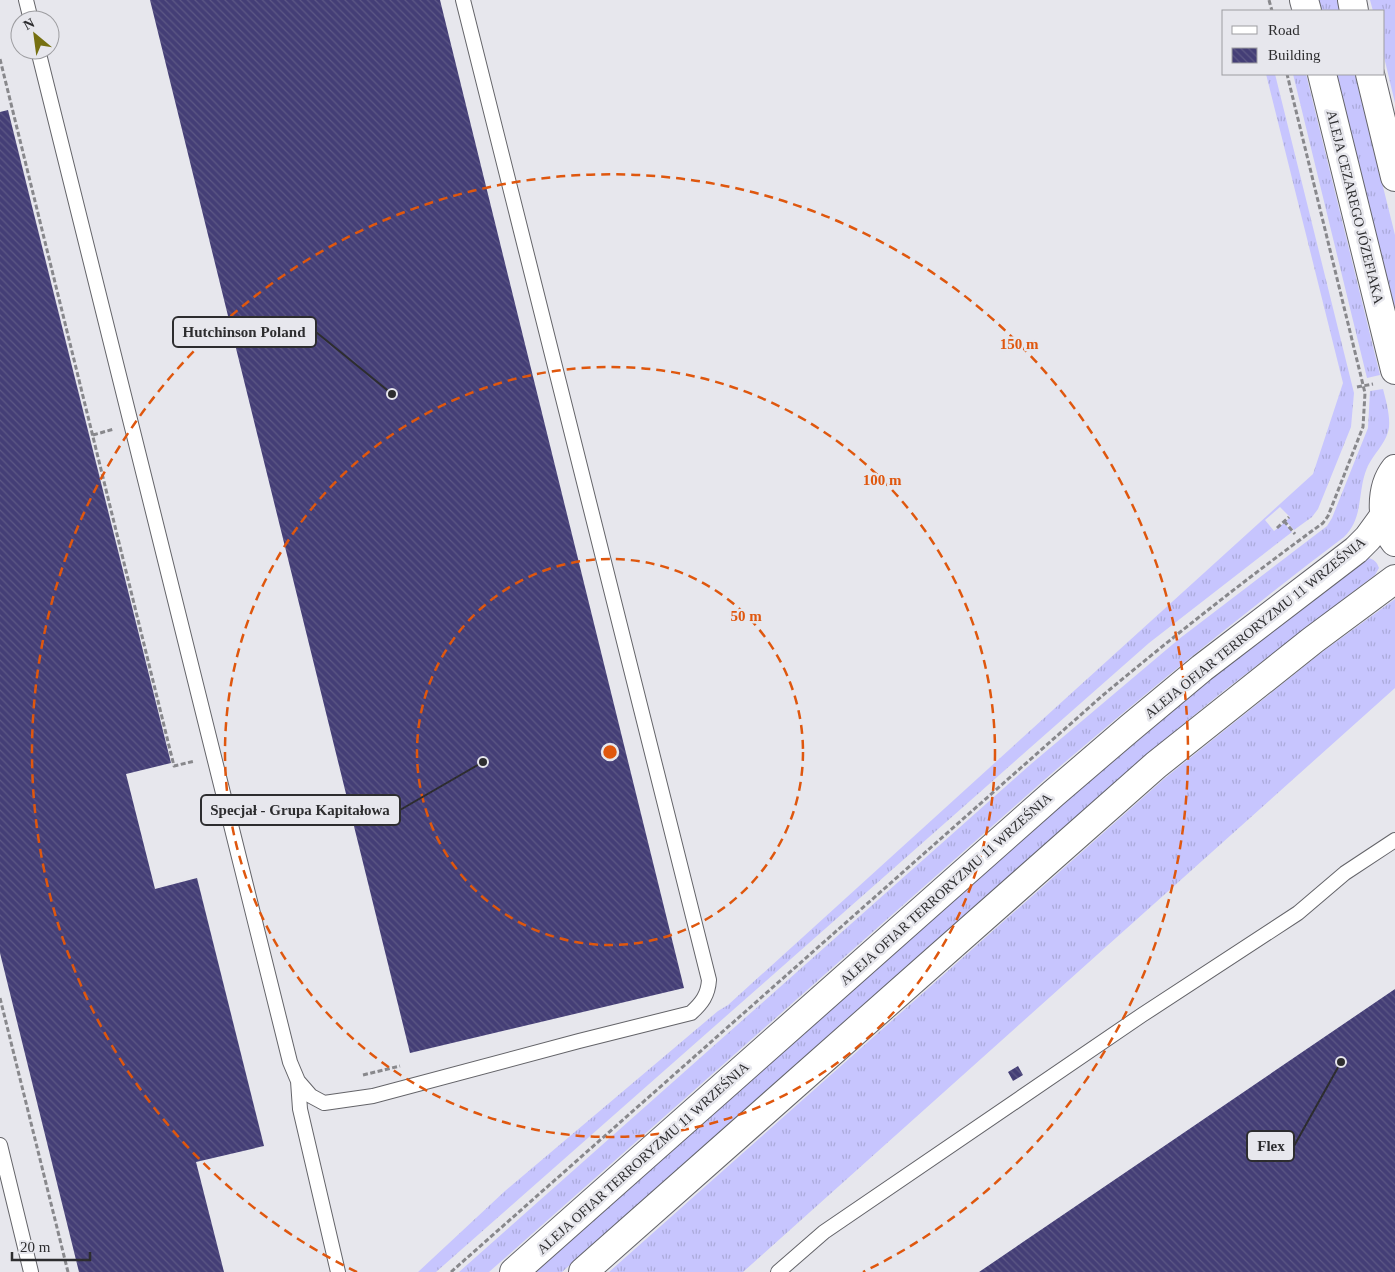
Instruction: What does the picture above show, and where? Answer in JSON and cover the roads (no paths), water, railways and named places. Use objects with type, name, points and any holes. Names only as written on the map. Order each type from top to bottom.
[{"type":"street","name":"ALEJA CEZAREGO JÓZEFIAKA","points":[[1322,75],[1395,370]]},
{"type":"street","points":[[1370,75],[1395,177]]},
{"type":"street","points":[[1395,468],[1386,490],[1383,504],[1384,516],[1391,538],[1395,542]]},
{"type":"street","name":"ALEJA OFIAR TERRORYZMU 11 WRZEŚNIA","points":[[514,1272],[1053,794],[1202,668],[1356,550],[1368,538],[1384,516]]},
{"type":"street","points":[[583,1272],[1156,765],[1313,640],[1395,579]]},
{"type":"lane","points":[[40,60],[290,1062],[298,1081],[311,1096],[324,1103],[373,1096],[579,1040],[690,1013],[701,1003],[708,992],[709,980],[463,0]]},
{"type":"lane","points":[[778,1272],[824,1232],[1142,1015],[1298,913],[1345,873],[1395,840]]},
{"type":"lane","points":[[298,1081],[300,1109],[338,1272]]},
{"type":"lane","points":[[0,1145],[31,1272]]},
{"type":"place","name":"Hutchinson Poland","points":[[392,394]]},
{"type":"place","name":"Specjał - Grupa Kapitałowa","points":[[483,762]]},
{"type":"place","name":"Flex","points":[[1341,1062]]}]
